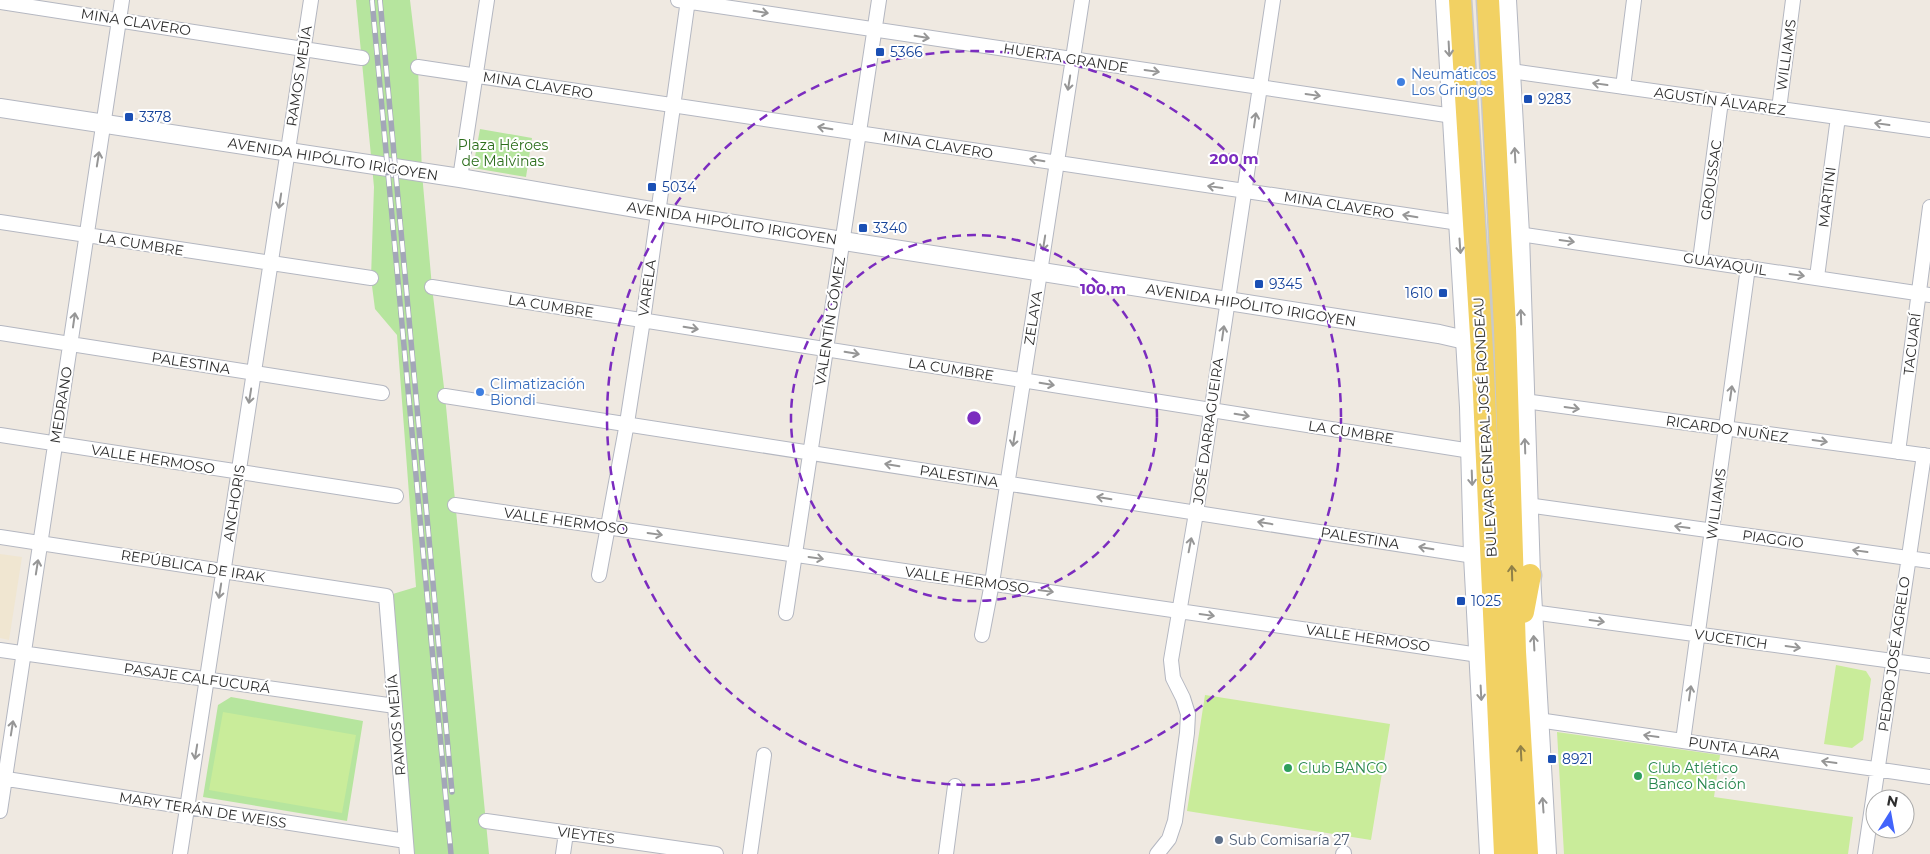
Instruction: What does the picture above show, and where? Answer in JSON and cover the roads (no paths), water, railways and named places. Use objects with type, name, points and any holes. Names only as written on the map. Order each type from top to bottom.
[{"type":"main road","name":"BULEVAR GENERAL JOSÉ RONDEAU","points":[[1446,0],[1459,223],[1476,344]]},
{"type":"main road","name":"BULEVAR GENERAL JOSÉ RONDEAU","points":[[1460,0],[1468,136],[1477,405],[1505,854]]},
{"type":"main road","name":"BULEVAR GENERAL JOSÉ RONDEAU","points":[[1488,0],[1514,343],[1515,652],[1527,854]]},
{"type":"main road","name":"BULEVAR GENERAL JOSÉ RONDEAU","points":[[1506,0],[1519,234],[1514,343],[1506,378],[1515,401],[1527,505],[1546,854]]},
{"type":"main road","points":[[1456,178],[1468,136]]},
{"type":"main road","points":[[1476,344],[1514,343]]},
{"type":"main road","points":[[1476,344],[1506,378]]},
{"type":"main road","points":[[1477,405],[1515,401]]},
{"type":"main road","name":"BULEVAR GENERAL JOSÉ RONDEAU","points":[[1477,405],[1471,451],[1474,556],[1490,854]]},
{"type":"main road","points":[[1515,652],[1530,575]]},
{"type":"street","name":"MEDRANO","points":[[0,811],[2,779],[24,653],[122,0]]},
{"type":"street","name":"RAMOS MEJÍA","points":[[288,152],[311,0]]},
{"type":"street","points":[[460,178],[487,0]]},
{"type":"street","name":"HUERTA GRANDE","points":[[685,0],[1453,116]]},
{"type":"street","name":"VARELA","points":[[599,575],[627,423],[643,320],[673,106],[685,0]]},
{"type":"street","name":"VALENTÍN GÓMEZ","points":[[786,613],[879,0]]},
{"type":"street","name":"ZELAYA","points":[[982,635],[1008,483],[1082,0]]},
{"type":"street","name":"JOSÉ DARRAGUEIRA","points":[[1157,854],[1169,839],[1175,821],[1187,734],[1188,714],[1183,698],[1173,678],[1171,660],[1212,410],[1273,0]]},
{"type":"street","points":[[1623,87],[1634,0]]},
{"type":"street","name":"WILLIAMS","points":[[1779,109],[1793,0]]},
{"type":"street","name":"MINA CLAVERO","points":[[0,2],[362,58]]},
{"type":"street","name":"MINA CLAVERO","points":[[418,67],[1459,223]]},
{"type":"street","name":"AGUSTÍN ÁLVAREZ","points":[[1510,71],[1930,130]]},
{"type":"street","name":"GROUSSAC","points":[[1700,260],[1721,101]]},
{"type":"street","name":"AVENIDA HIPÓLITO IRIGOYEN","points":[[0,108],[460,178],[658,212],[1439,334],[1476,344]]},
{"type":"street","name":"MARTINI","points":[[1817,278],[1838,117]]},
{"type":"street","name":"ANCHORIS","points":[[180,854],[288,152]]},
{"type":"street","name":"TACUARÍ","points":[[1898,452],[1924,294],[1930,207]]},
{"type":"street","name":"LA CUMBRE","points":[[0,222],[371,278]]},
{"type":"street","name":"GUAYAQUIL","points":[[1519,234],[1924,294]]},
{"type":"street","name":"WILLIAMS","points":[[1683,741],[1748,267]]},
{"type":"street","name":"LA CUMBRE","points":[[432,288],[1471,451]]},
{"type":"street","name":"PALESTINA","points":[[0,333],[382,393]]},
{"type":"street","name":"PALESTINA","points":[[445,396],[1474,556]]},
{"type":"street","name":"RICARDO NUÑEZ","points":[[1515,401],[1927,455]]},
{"type":"street","name":"VALLE HERMOSO","points":[[0,436],[396,496]]},
{"type":"street","name":"PEDRO JOSÉ AGRELO","points":[[1865,854],[1908,558],[1927,455]]},
{"type":"street","name":"VALLE HERMOSO","points":[[455,505],[1479,655]]},
{"type":"street","name":"PIAGGIO","points":[[1527,505],[1930,561]]},
{"type":"street","name":"REPÚBLICA DE IRAK","points":[[0,537],[386,596]]},
{"type":"street","name":"RAMOS MEJÍA","points":[[386,596],[406,848]]},
{"type":"street","name":"VUCETICH","points":[[1532,612],[1930,666]]},
{"type":"street","name":"PASAJE CALFUCURÁ","points":[[0,650],[395,706]]},
{"type":"street","name":"PUNTA LARA","points":[[1538,720],[1930,777]]},
{"type":"street","points":[[750,854],[764,755]]},
{"type":"street","name":"MARY TERÁN DE WEISS","points":[[2,779],[187,807],[406,848]]},
{"type":"street","points":[[946,854],[956,786]]},
{"type":"street","name":"VIEYTES","points":[[486,821],[716,854]]},
{"type":"street","points":[[563,854],[566,833]]},
{"type":"railway","points":[[372,0],[451,854]]},
{"type":"railway","points":[[380,0],[452,792]]},
{"type":"place","name":"5366","points":[[880,52]]},
{"type":"place","name":"Neumáticos Los Gringos","points":[[1401,82]]},
{"type":"place","name":"9283","points":[[1528,99]]},
{"type":"place","name":"3378","points":[[129,117]]},
{"type":"place","name":"5034","points":[[652,187]]},
{"type":"place","name":"3340","points":[[863,228]]},
{"type":"place","name":"9345","points":[[1259,284]]},
{"type":"place","name":"1610","points":[[1443,293]]},
{"type":"place","name":"Climatización Biondi","points":[[480,392]]},
{"type":"place","name":"1025","points":[[1461,601]]},
{"type":"place","name":"8921","points":[[1552,759]]},
{"type":"place","name":"Club BANCO","points":[[1288,768]]},
{"type":"place","name":"Club Atlético Banco Nación","points":[[1638,776]]},
{"type":"place","name":"Sub Comisaría 27","points":[[1219,840]]},
{"type":"park label","name":"Plaza Héroes de Malvinas","points":[[503,154]]}]
